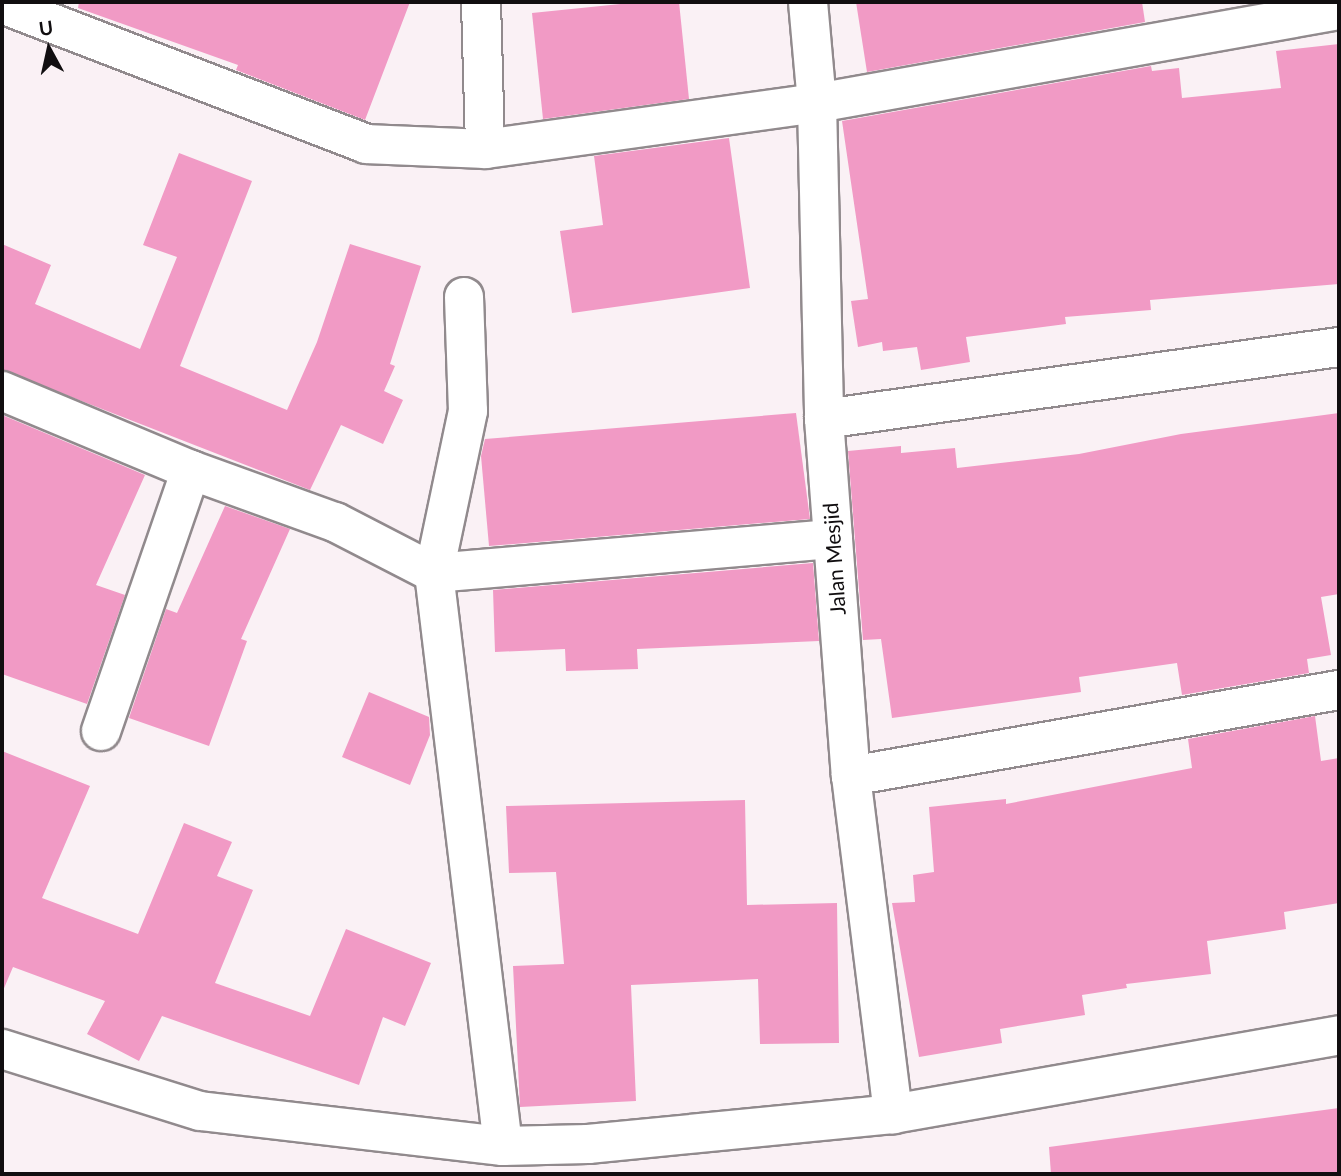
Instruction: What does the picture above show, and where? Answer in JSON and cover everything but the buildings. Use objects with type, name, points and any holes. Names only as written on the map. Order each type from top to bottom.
[{"type":"street","points":[[481,2],[485,149]]},
{"type":"street","name":"Jalan Mesjid","points":[[808,2],[817,103],[824,419],[832,539],[851,776],[893,1114]]},
{"type":"street","points":[[2,4],[366,144],[485,149],[817,103],[1339,10]]},
{"type":"street","points":[[464,297],[468,411],[434,573],[503,1146]]},
{"type":"street","points":[[824,419],[1339,346]]},
{"type":"street","points":[[2,391],[191,470],[335,522],[434,573],[832,539]]},
{"type":"street","points":[[102,731],[191,470]]},
{"type":"street","points":[[851,776],[1339,690]]},
{"type":"street","points":[[2,1049],[200,1111],[503,1146],[588,1144],[893,1114],[1339,1035]]}]
